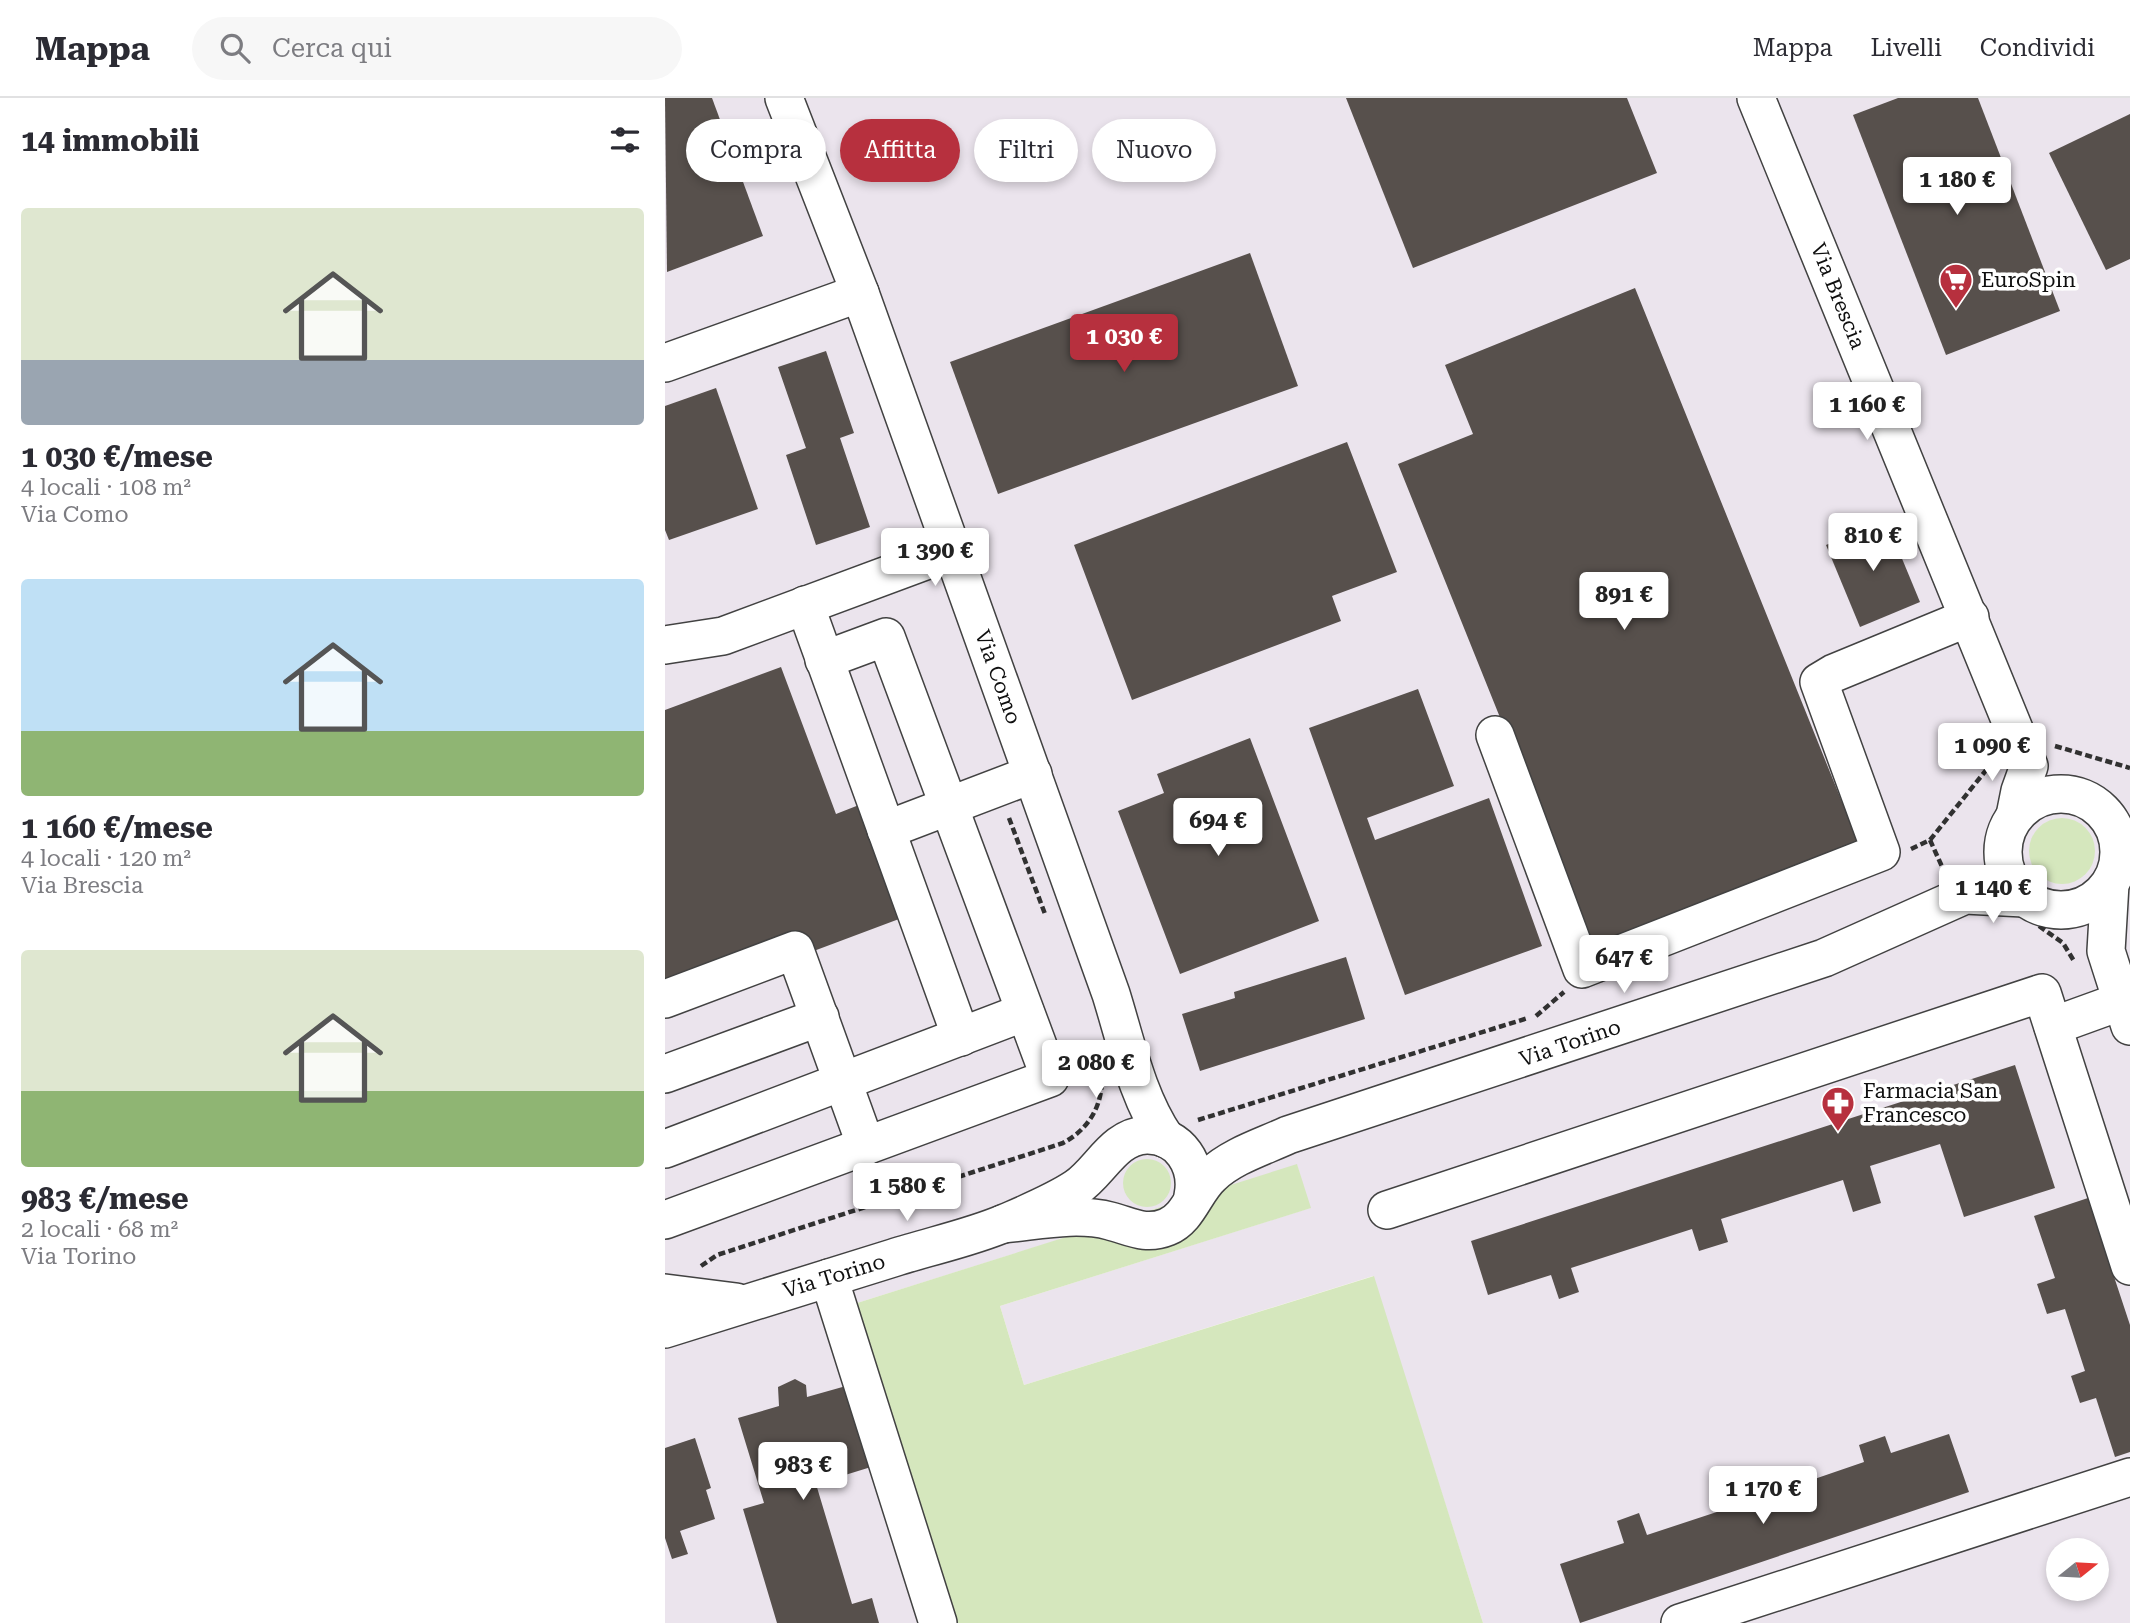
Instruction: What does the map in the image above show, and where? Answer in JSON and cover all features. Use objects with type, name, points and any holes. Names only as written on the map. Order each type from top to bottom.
[{"type":"street","name":"Via Como","points":[[784,98],[860,293],[1111,994],[1150,1111],[1179,1134]]},
{"type":"street","name":"Via Brescia","points":[[1756,98],[2027,761]]},
{"type":"street","points":[[665,363],[860,293]]},
{"type":"street","points":[[665,645],[723,635],[952,551]]},
{"type":"street","points":[[805,605],[961,1037]]},
{"type":"street","points":[[1495,735],[1582,969],[1881,852],[1819,682],[1834,673],[1970,617]]},
{"type":"street","points":[[665,1220],[1050,1078],[886,637],[824,660]]},
{"type":"street","points":[[2053,1026],[2126,1014],[2106,951],[2119,863],[2116,833],[2103,812],[2027,761],[2009,831],[2007,875],[2014,887],[2106,951]]},
{"type":"street","points":[[886,830],[1033,774]]},
{"type":"street","name":"Via Torino","points":[[1965,895],[2009,831],[2034,801],[2058,794],[2082,800],[2130,805]]},
{"type":"street","name":"Via Torino","points":[[1003,1224],[1091,1217],[1144,1231],[1165,1228],[1183,1215],[1193,1196],[1210,1176],[1226,1164],[1287,1135],[1824,958],[1965,895],[2079,908],[2091,903],[2119,863]]},
{"type":"street","points":[[665,999],[795,950],[866,1146]]},
{"type":"street","points":[[1387,1210],[2042,993],[2130,1266]]},
{"type":"street","points":[[665,1149],[1025,1012]]},
{"type":"street","points":[[665,1074],[820,1017]]},
{"type":"street","name":"Via Como","points":[[1109,1156],[1123,1114],[1132,1062]]},
{"type":"street","points":[[1179,1134],[1183,1151],[1193,1169],[1193,1196]]},
{"type":"street","name":"Via Torino","points":[[665,1329],[1003,1224],[1075,1189],[1124,1141],[1138,1136],[1179,1134],[1202,1143],[1287,1135]]},
{"type":"street","points":[[1109,1156],[1099,1183],[1101,1197],[1108,1210],[1123,1225]]},
{"type":"street","points":[[829,1278],[938,1623]]},
{"type":"street","points":[[665,1293],[747,1303]]},
{"type":"street","points":[[1680,1623],[2130,1477]]},
{"type":"path","points":[[2027,761],[2052,744],[2130,768]]},
{"type":"path","points":[[1179,1134],[1380,1063]]},
{"type":"shaded area","points":[[665,98],[2130,98],[2130,1623],[1483,1623],[1373,1276],[1024,1385],[1000,1306],[1310,1208],[1297,1165],[854,1304],[955,1623],[665,1623]]},
{"type":"green space","points":[[2068,818],[2086,827],[2093,838],[2093,864],[2086,875],[2075,882],[2056,884],[2038,875],[2031,864],[2029,845],[2038,827],[2049,820]]},
{"type":"green space","points":[[1147,1159],[1164,1166],[1171,1183],[1164,1200],[1147,1207],[1130,1200],[1123,1183],[1130,1166]]},
{"type":"green space","points":[[1297,1164],[1311,1208],[1000,1306],[1024,1385],[1374,1276],[1483,1623],[955,1623],[854,1304]]},
{"type":"building","points":[[665,98],[712,98],[720,119],[686,119],[686,182],[743,182],[763,236],[667,272]]},
{"type":"building","points":[[1346,98],[1627,98],[1657,173],[1413,268]]},
{"type":"building","points":[[1898,98],[1978,98],[2060,311],[1946,355],[1853,115]]},
{"type":"building","points":[[2130,114],[2130,259],[2106,270],[2049,153]]},
{"type":"building","points":[[1250,253],[1298,386],[998,494],[950,362]]},
{"type":"building","points":[[1635,288],[1863,854],[1598,961],[1398,464],[1473,434],[1445,365]]},
{"type":"building","points":[[826,351],[854,433],[840,438],[870,527],[816,545],[786,455],[806,448],[778,367]]},
{"type":"building","points":[[716,388],[758,509],[669,540],[665,530],[665,406]]},
{"type":"building","points":[[1347,442],[1397,572],[1332,596],[1341,621],[1132,700],[1074,545]]},
{"type":"building","points":[[1886,520],[1920,602],[1860,627],[1826,545]]},
{"type":"building","points":[[781,667],[836,814],[859,805],[899,919],[803,955],[665,991],[665,710]]},
{"type":"building","points":[[1418,689],[1454,786],[1367,818],[1375,840],[1489,798],[1542,946],[1405,995],[1309,728]]},
{"type":"building","points":[[1250,738],[1319,921],[1180,974],[1118,811],[1164,793],[1157,774]]},
{"type":"building","points":[[1346,957],[1365,1019],[1200,1071],[1182,1014],[1235,998],[1234,992]]},
{"type":"building","points":[[2015,1065],[2055,1188],[1964,1217],[1940,1144],[1870,1166],[1881,1203],[1853,1212],[1843,1180],[1721,1219],[1728,1242],[1699,1251],[1692,1229],[1571,1268],[1579,1292],[1559,1299],[1551,1275],[1488,1295],[1471,1241]]},
{"type":"building","points":[[2088,1198],[2130,1325],[2130,1452],[2115,1457],[2096,1398],[2080,1403],[2071,1376],[2085,1371],[2065,1309],[2047,1314],[2037,1284],[2055,1278],[2034,1216]]},
{"type":"building","points":[[795,1379],[806,1385],[807,1397],[846,1386],[871,1467],[816,1484],[852,1604],[872,1598],[879,1623],[777,1623],[743,1509],[764,1503],[738,1418],[779,1406],[778,1387]]},
{"type":"building","points":[[1949,1434],[1969,1492],[1580,1623],[1560,1564],[1624,1543],[1617,1521],[1639,1513],[1647,1535],[1738,1505],[1732,1486],[1761,1477],[1768,1495],[1864,1462],[1859,1445],[1885,1436],[1891,1453]]},
{"type":"building","points":[[695,1438],[711,1488],[706,1490],[715,1519],[680,1531],[688,1554],[672,1559],[665,1538],[665,1448]]},
{"type":"place","name":"EuroSpin","points":[[1956,310]]},
{"type":"place","name":"Farmacia San Francesco","points":[[1838,1133]]}]
